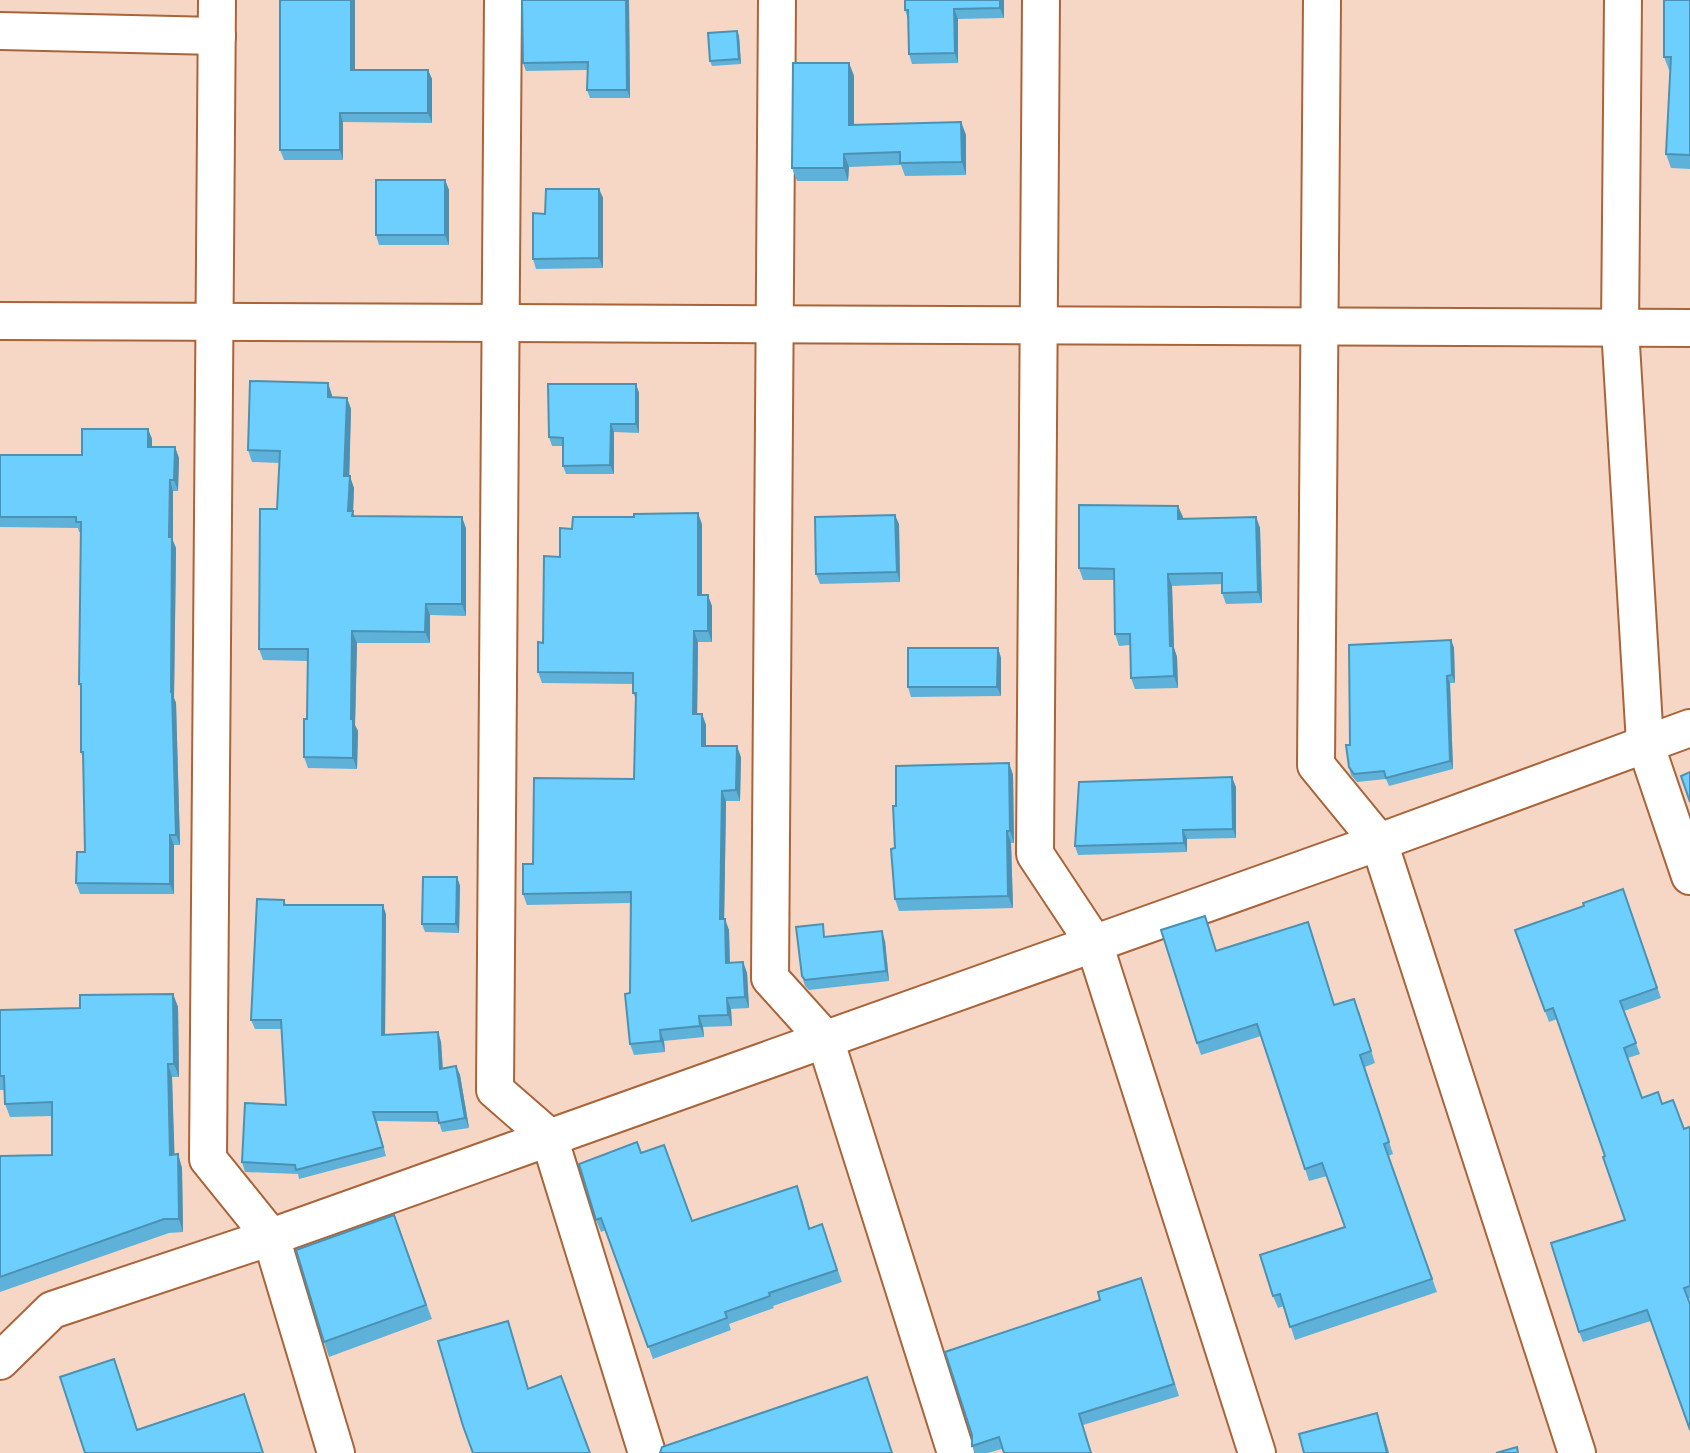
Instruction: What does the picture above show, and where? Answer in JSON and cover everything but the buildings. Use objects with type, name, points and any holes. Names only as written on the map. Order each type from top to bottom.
[{"type":"street","points":[[217,0],[208,1159],[271,1237],[336,1453]]},
{"type":"street","points":[[503,0],[495,1090],[549,1137],[647,1453]]},
{"type":"street","points":[[777,0],[770,978],[825,1039],[956,1453]]},
{"type":"street","points":[[1041,0],[1035,854],[1094,943],[1257,1453]]},
{"type":"street","points":[[1322,0],[1316,765],[1379,842],[1577,1453]]},
{"type":"street","points":[[1623,0],[1620,328],[1645,743],[1690,876]]},
{"type":"street","points":[[0,31],[217,36]]},
{"type":"street","points":[[0,321],[1690,328]]},
{"type":"street","points":[[0,1361],[52,1310],[271,1237],[1690,728]]}]
